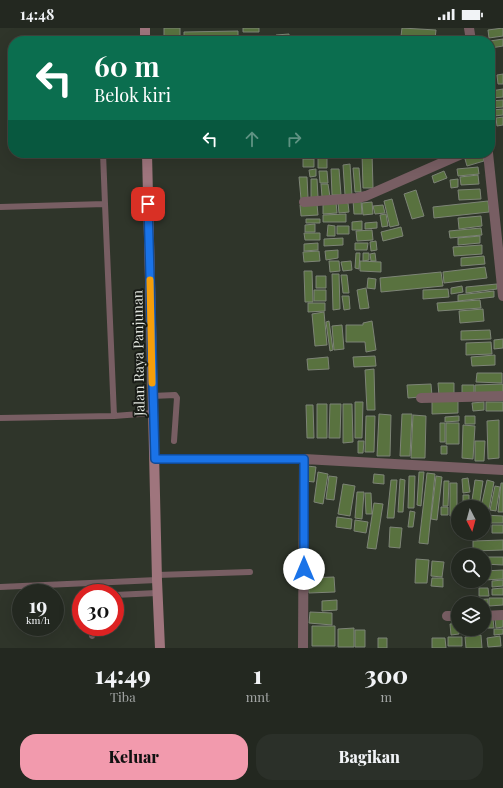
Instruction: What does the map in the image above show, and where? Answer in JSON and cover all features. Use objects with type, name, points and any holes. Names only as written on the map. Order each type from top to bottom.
[{"type":"main road","name":"Jalan Raya Panjunan","points":[[147,158],[152,396],[150,413],[155,459],[154,579],[152,593],[160,648]]},
{"type":"street","points":[[304,202],[366,196],[453,158]]},
{"type":"street","points":[[489,158],[503,296]]},
{"type":"street","points":[[421,398],[503,396]]},
{"type":"street","points":[[155,459],[304,459],[503,470]]},
{"type":"street","points":[[303,648],[304,459]]},
{"type":"street","points":[[491,616],[503,615]]},
{"type":"lane","points":[[103,158],[114,416]]},
{"type":"lane","points":[[0,207],[105,204]]},
{"type":"lane","points":[[152,396],[175,395],[177,398],[174,441]]},
{"type":"lane","points":[[0,418],[114,416],[150,413]]},
{"type":"lane","points":[[0,587],[132,582],[250,572]]},
{"type":"lane","points":[[124,594],[152,593]]},
{"type":"building","points":[[164,28],[180,28],[180,36],[164,36]]},
{"type":"building","points":[[243,28],[259,28],[259,32],[243,32]]},
{"type":"building","points":[[402,28],[436,30],[435,36],[401,36]]},
{"type":"building","points":[[503,28],[503,36],[489,36],[488,30]]},
{"type":"building","points":[[238,31],[238,36],[184,36],[184,32]]},
{"type":"building","points":[[289,34],[289,36],[276,36]]},
{"type":"building","points":[[503,39],[503,46],[495,47],[495,40]]},
{"type":"building","points":[[503,74],[503,84],[498,84],[497,75]]},
{"type":"building","points":[[503,89],[503,97],[495,98],[495,90]]},
{"type":"building","points":[[503,100],[503,107],[495,108],[495,101]]},
{"type":"building","points":[[503,109],[503,115],[495,116],[495,110]]},
{"type":"building","points":[[503,117],[503,125],[497,126],[496,118]]},
{"type":"building","points":[[318,158],[327,158],[327,168],[318,168]]},
{"type":"building","points":[[362,158],[372,158],[373,188],[363,188]]},
{"type":"building","points":[[483,158],[484,161],[467,166],[465,159]]},
{"type":"building","points":[[303,159],[314,159],[314,167],[303,167]]},
{"type":"building","points":[[350,164],[352,195],[345,195],[343,165]]},
{"type":"building","points":[[478,167],[479,174],[458,176],[457,169]]},
{"type":"building","points":[[353,168],[359,168],[361,192],[355,192]]},
{"type":"building","points":[[316,169],[316,176],[310,177],[309,170]]},
{"type":"building","points":[[331,169],[339,169],[341,195],[332,195]]},
{"type":"building","points":[[319,171],[327,171],[328,183],[320,183]]},
{"type":"building","points":[[444,171],[447,178],[434,183],[432,176]]},
{"type":"building","points":[[478,175],[479,184],[461,185],[460,177]]},
{"type":"building","points":[[299,177],[307,177],[308,198],[301,199]]},
{"type":"building","points":[[311,179],[317,179],[318,197],[311,198]]},
{"type":"building","points":[[458,179],[458,187],[451,188],[450,180]]},
{"type":"building","points":[[321,184],[328,184],[330,197],[322,197]]},
{"type":"building","points":[[480,189],[481,199],[459,200],[458,190]]},
{"type":"building","points":[[416,190],[424,216],[412,219],[404,194]]},
{"type":"building","points":[[392,199],[399,225],[390,227],[384,201]]},
{"type":"building","points":[[353,200],[361,200],[362,214],[354,214]]},
{"type":"building","points":[[488,201],[489,212],[434,218],[433,207]]},
{"type":"building","points":[[336,202],[337,213],[323,214],[323,203]]},
{"type":"building","points":[[372,202],[373,214],[363,215],[362,203]]},
{"type":"building","points":[[338,203],[348,203],[349,212],[339,213]]},
{"type":"building","points":[[317,204],[318,215],[301,216],[300,205]]},
{"type":"building","points":[[383,205],[385,213],[375,214],[373,206]]},
{"type":"building","points":[[346,214],[346,222],[323,222],[323,215]]},
{"type":"building","points":[[386,214],[388,226],[382,227],[380,215]]},
{"type":"building","points":[[481,216],[482,226],[459,229],[458,218]]},
{"type":"building","points":[[306,219],[320,219],[320,223],[306,223]]},
{"type":"building","points":[[362,221],[362,230],[352,230],[352,222]]},
{"type":"building","points":[[377,222],[377,228],[365,229],[365,223]]},
{"type":"building","points":[[315,224],[315,232],[305,232],[305,225]]},
{"type":"building","points":[[328,225],[335,226],[335,236],[327,236]]},
{"type":"building","points":[[337,226],[349,226],[349,234],[337,234]]},
{"type":"building","points":[[401,227],[403,236],[383,241],[381,232]]},
{"type":"building","points":[[481,228],[482,235],[450,238],[449,231]]},
{"type":"building","points":[[372,230],[373,240],[357,241],[356,231]]},
{"type":"building","points":[[304,233],[320,233],[320,240],[305,240]]},
{"type":"building","points":[[480,236],[480,243],[458,245],[458,238]]},
{"type":"building","points":[[343,238],[343,245],[324,246],[324,239]]},
{"type":"building","points":[[376,241],[377,250],[371,251],[370,242]]},
{"type":"building","points":[[318,243],[318,250],[304,251],[304,244]]},
{"type":"building","points":[[355,243],[368,243],[367,250],[355,250]]},
{"type":"building","points":[[482,245],[482,254],[454,256],[453,247]]},
{"type":"building","points":[[338,250],[338,258],[326,260],[325,251]]},
{"type":"building","points":[[319,251],[320,261],[304,262],[303,252]]},
{"type":"building","points":[[356,253],[360,253],[359,269],[355,268]]},
{"type":"building","points":[[363,253],[369,253],[369,260],[363,261]]},
{"type":"building","points":[[375,253],[376,261],[371,261],[370,254]]},
{"type":"building","points":[[484,256],[485,264],[461,266],[461,258]]},
{"type":"building","points":[[329,261],[339,261],[340,271],[330,272]]},
{"type":"building","points":[[351,261],[352,270],[343,271],[341,262]]},
{"type":"building","points":[[360,261],[381,262],[381,272],[360,271]]},
{"type":"building","points":[[485,267],[487,278],[444,283],[443,272]]},
{"type":"building","points":[[304,271],[312,271],[313,302],[305,302]]},
{"type":"building","points":[[441,272],[443,286],[381,292],[380,278]]},
{"type":"building","points":[[332,274],[339,274],[340,309],[333,310]]},
{"type":"building","points":[[341,275],[347,275],[349,293],[343,293]]},
{"type":"building","points":[[316,276],[326,276],[326,288],[316,288]]},
{"type":"building","points":[[368,278],[376,279],[375,289],[367,288]]},
{"type":"building","points":[[497,284],[497,289],[466,293],[466,287]]},
{"type":"building","points":[[462,286],[463,292],[451,294],[451,288]]},
{"type":"building","points":[[366,288],[369,308],[360,309],[357,290]]},
{"type":"building","points":[[448,289],[449,297],[423,299],[423,290]]},
{"type":"building","points":[[314,290],[326,290],[326,301],[314,301]]},
{"type":"building","points":[[494,291],[494,297],[458,301],[458,295]]},
{"type":"building","points":[[342,296],[349,296],[350,309],[344,310]]},
{"type":"building","points":[[480,300],[481,308],[438,311],[437,303]]},
{"type":"building","points":[[308,303],[325,303],[325,311],[308,312]]},
{"type":"building","points":[[483,309],[484,321],[460,323],[459,311]]},
{"type":"building","points":[[324,312],[327,345],[315,346],[312,314]]},
{"type":"building","points":[[329,321],[333,350],[330,351],[326,322]]},
{"type":"building","points":[[372,321],[376,350],[366,352],[365,342],[346,342],[346,325],[363,325],[363,323]]},
{"type":"building","points":[[342,325],[344,349],[334,350],[332,326]]},
{"type":"building","points":[[490,330],[491,339],[461,340],[461,331]]},
{"type":"building","points":[[503,339],[503,348],[494,349],[494,340]]},
{"type":"building","points":[[491,342],[492,354],[466,355],[466,343]]},
{"type":"building","points":[[495,355],[495,365],[472,366],[471,357]]},
{"type":"building","points":[[375,356],[376,366],[354,367],[353,357]]},
{"type":"building","points":[[328,357],[329,369],[308,370],[307,359]]},
{"type":"building","points":[[374,369],[375,410],[367,410],[365,370]]},
{"type":"building","points":[[477,373],[502,373],[502,383],[476,382]]},
{"type":"building","points":[[438,383],[454,383],[454,395],[439,396]]},
{"type":"building","points":[[431,384],[432,396],[408,398],[407,385]]},
{"type":"building","points":[[503,384],[503,394],[475,395],[475,385]]},
{"type":"building","points":[[462,385],[474,385],[474,395],[462,395]]},
{"type":"building","points":[[432,401],[458,401],[458,413],[432,414]]},
{"type":"building","points":[[355,402],[363,402],[362,438],[355,438]]},
{"type":"building","points":[[484,402],[484,410],[473,411],[472,403]]},
{"type":"building","points":[[486,402],[503,402],[503,411],[486,411]]},
{"type":"building","points":[[317,404],[327,404],[327,438],[317,438]]},
{"type":"building","points":[[330,404],[341,404],[340,438],[329,438]]},
{"type":"building","points":[[343,404],[352,404],[353,442],[343,443]]},
{"type":"building","points":[[306,405],[313,405],[314,438],[307,438]]},
{"type":"building","points":[[379,414],[391,415],[390,456],[377,456]]},
{"type":"building","points":[[402,414],[412,414],[410,456],[400,456]]},
{"type":"building","points":[[413,415],[426,416],[425,458],[411,458]]},
{"type":"building","points":[[366,416],[375,416],[374,452],[365,452]]},
{"type":"building","points":[[459,416],[459,421],[445,422],[445,417]]},
{"type":"building","points":[[465,416],[475,416],[475,424],[465,424]]},
{"type":"building","points":[[499,420],[499,458],[488,459],[487,421]]},
{"type":"building","points":[[440,423],[445,423],[445,442],[440,442]]},
{"type":"building","points":[[446,423],[459,423],[459,444],[446,444]]},
{"type":"building","points":[[463,425],[475,426],[473,459],[462,458]]},
{"type":"building","points":[[358,441],[364,441],[363,453],[358,453]]},
{"type":"building","points":[[475,441],[485,441],[484,461],[475,461]]},
{"type":"building","points":[[441,446],[447,446],[447,454],[441,454]]},
{"type":"building","points":[[307,466],[316,467],[314,482],[305,481]]},
{"type":"building","points":[[318,472],[328,474],[323,504],[314,502]]},
{"type":"building","points":[[419,472],[424,472],[421,506],[417,505]]},
{"type":"building","points":[[427,473],[435,474],[428,544],[419,543]]},
{"type":"building","points":[[374,474],[384,475],[384,484],[373,483]]},
{"type":"building","points":[[329,476],[337,477],[334,500],[326,499]]},
{"type":"building","points":[[409,476],[415,476],[414,508],[408,508]]},
{"type":"building","points":[[436,476],[442,477],[437,520],[431,519]]},
{"type":"building","points":[[468,478],[470,492],[463,493],[462,479]]},
{"type":"building","points":[[400,479],[405,480],[403,512],[398,512]]},
{"type":"building","points":[[391,480],[397,480],[394,518],[387,518]]},
{"type":"building","points":[[475,480],[483,481],[480,500],[472,500]]},
{"type":"building","points":[[487,480],[494,482],[491,500],[483,500]]},
{"type":"building","points":[[444,481],[449,481],[448,506],[443,506]]},
{"type":"building","points":[[450,483],[457,483],[457,500],[451,500],[450,516]]},
{"type":"building","points":[[501,483],[503,483],[503,512],[498,512]]},
{"type":"building","points":[[343,484],[355,486],[350,516],[338,514]]},
{"type":"building","points":[[495,486],[500,487],[496,511],[491,510]]},
{"type":"building","points":[[357,492],[364,492],[362,519],[355,518]]},
{"type":"building","points":[[365,493],[371,493],[372,514],[366,514]]},
{"type":"building","points":[[463,495],[469,495],[469,500],[463,500]]},
{"type":"building","points":[[374,503],[383,504],[376,549],[367,548]]},
{"type":"building","points":[[441,507],[448,507],[448,515],[441,515]]},
{"type":"building","points":[[410,511],[415,512],[413,527],[408,527]]},
{"type":"building","points":[[491,515],[503,516],[503,523],[491,523]]},
{"type":"building","points":[[337,517],[352,519],[351,529],[336,527]]},
{"type":"building","points":[[355,520],[368,522],[366,533],[354,531]]},
{"type":"building","points":[[492,525],[503,525],[503,533],[492,533]]},
{"type":"building","points":[[390,527],[402,528],[400,548],[389,547]]},
{"type":"building","points":[[503,540],[503,550],[473,548],[473,541]]},
{"type":"building","points":[[491,557],[503,557],[503,565],[491,564]]},
{"type":"building","points":[[416,559],[429,560],[427,583],[415,583]]},
{"type":"building","points":[[432,561],[444,562],[442,577],[431,576]]},
{"type":"building","points":[[503,570],[503,579],[491,580],[491,571]]},
{"type":"building","points":[[334,577],[335,592],[309,593],[308,578]]},
{"type":"building","points":[[432,578],[443,578],[443,587],[431,586]]},
{"type":"building","points":[[503,580],[503,586],[492,587],[492,581]]},
{"type":"building","points":[[479,588],[488,588],[489,596],[479,596]]},
{"type":"building","points":[[503,588],[503,595],[492,595],[492,589]]},
{"type":"building","points":[[491,598],[503,598],[503,605],[491,606]]},
{"type":"building","points":[[337,600],[337,610],[322,611],[322,601]]},
{"type":"building","points":[[310,612],[332,613],[332,625],[309,623]]},
{"type":"building","points":[[503,618],[503,627],[496,628],[495,619]]},
{"type":"building","points":[[491,619],[493,619],[494,628],[491,628]]},
{"type":"building","points":[[312,626],[335,626],[335,646],[312,646]]},
{"type":"building","points":[[354,628],[354,647],[338,647],[338,629]]},
{"type":"building","points":[[494,629],[503,629],[503,634],[494,635]]},
{"type":"building","points":[[355,630],[365,630],[365,647],[355,647]]},
{"type":"building","points":[[481,636],[482,648],[466,648],[465,637]]},
{"type":"building","points":[[500,636],[501,646],[488,647],[487,638]]},
{"type":"building","points":[[448,637],[462,637],[462,646],[448,646]]},
{"type":"building","points":[[378,638],[387,638],[387,648],[378,648]]},
{"type":"building","points":[[432,638],[445,638],[446,648],[432,648]]},
{"type":"slow traffic","points":[[150,280],[152,383]]},
{"type":"route","points":[[148,204],[155,459],[304,459],[304,569]]}]
